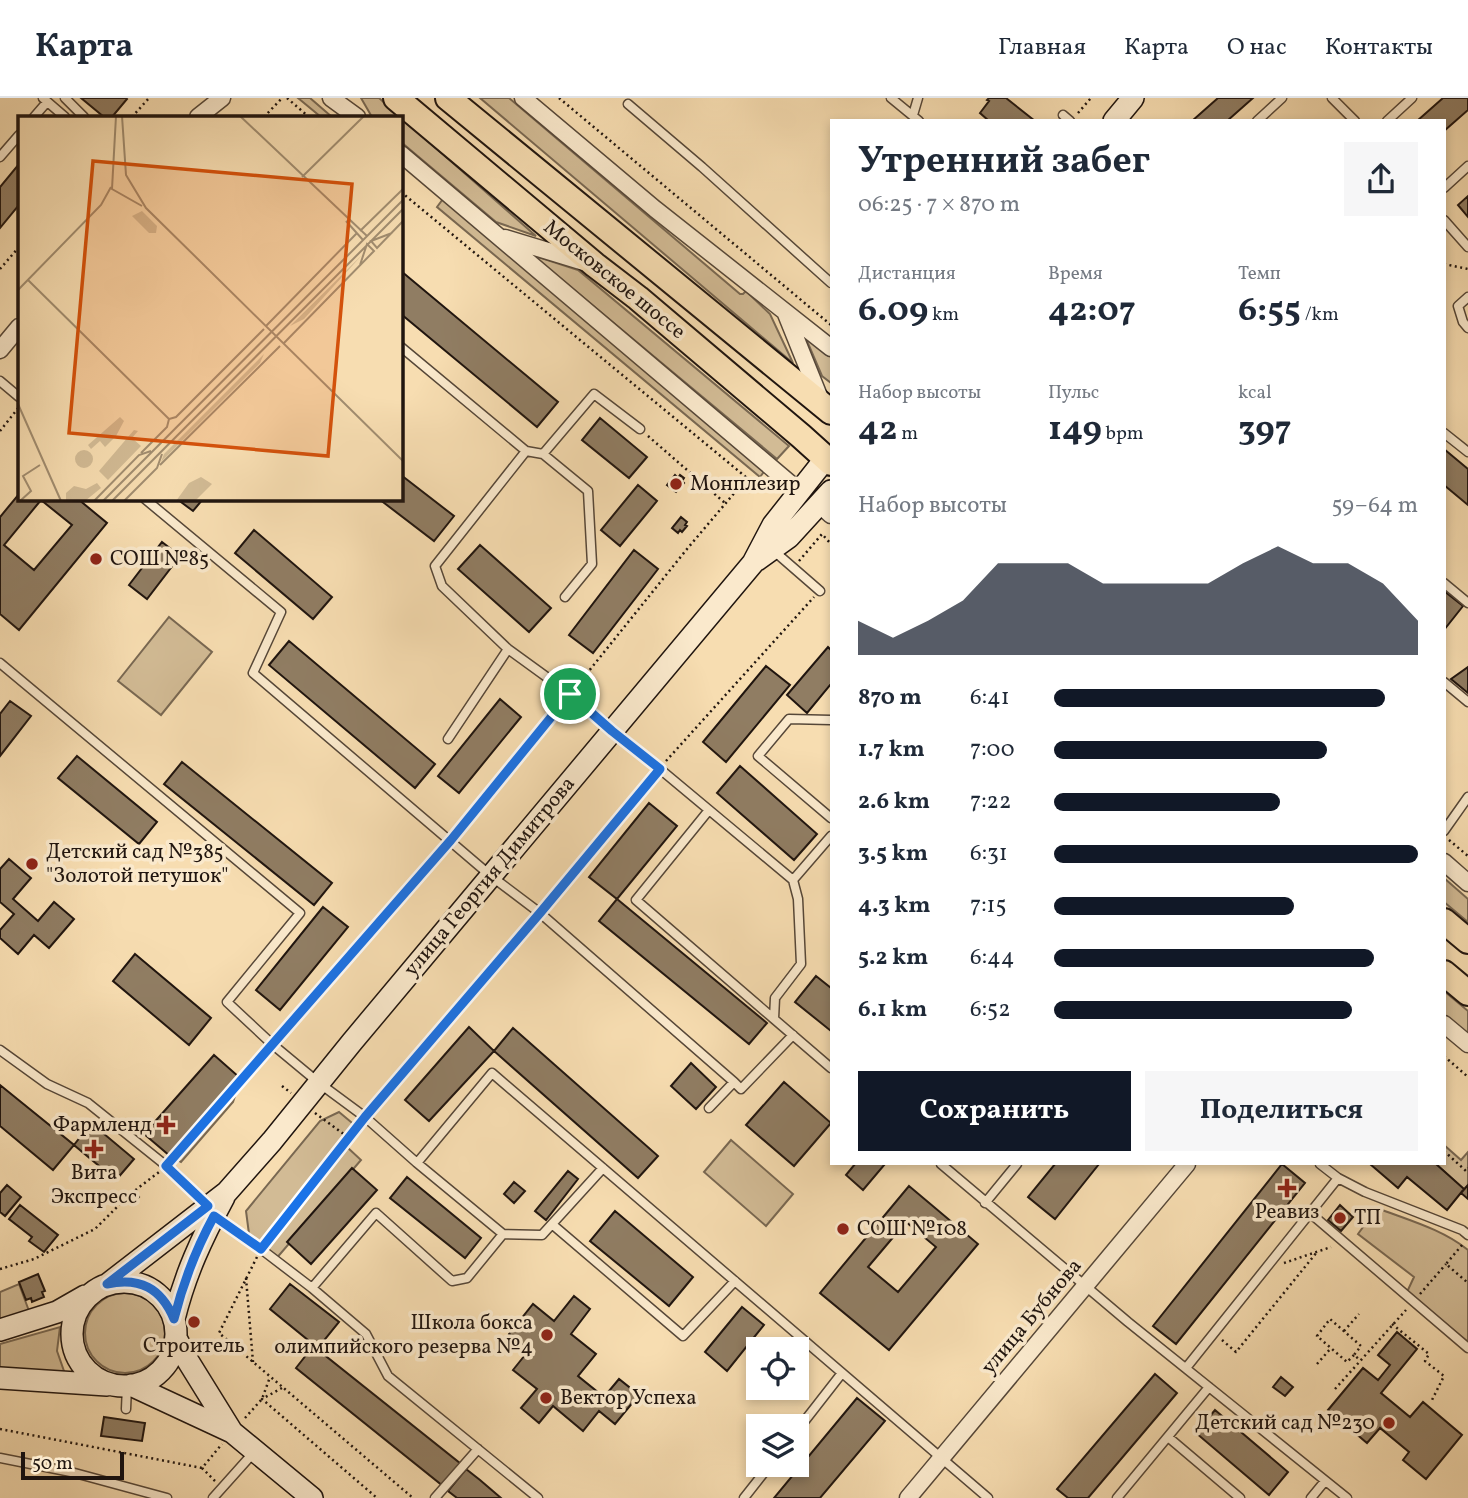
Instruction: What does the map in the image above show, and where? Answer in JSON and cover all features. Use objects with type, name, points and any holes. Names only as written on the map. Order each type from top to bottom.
[{"type":"main road","name":"Московское шоссе","points":[[396,98],[829,457]]},
{"type":"main road","name":"Московское шоссе","points":[[448,98],[827,409]]},
{"type":"main road","points":[[1116,119],[1133,98]]},
{"type":"main road","name":"улица Георгия Димитрова","points":[[0,1330],[57,1312],[99,1289],[211,1211],[752,563],[773,525],[829,457]]},
{"type":"main road","name":"улица Георгия Димитрова","points":[[752,563],[789,537],[827,503]]},
{"type":"main road","points":[[1446,923],[1468,941]]},
{"type":"main road","points":[[1446,975],[1468,993]]},
{"type":"main road","name":"улица Георгия Димитрова","points":[[175,1329],[182,1289],[211,1211]]},
{"type":"main road","points":[[232,1432],[201,1383],[164,1301],[158,1294],[134,1282],[118,1282],[99,1289],[77,1312],[72,1339],[74,1348],[89,1372],[232,1432],[312,1498]]},
{"type":"main road","points":[[0,1378],[122,1385],[150,1379],[162,1369],[171,1356],[175,1329]]},
{"type":"street","points":[[192,116],[203,98]]},
{"type":"street","points":[[199,116],[222,98]]},
{"type":"street","points":[[331,98],[350,109]]},
{"type":"street","points":[[523,98],[655,209],[830,347]]},
{"type":"street","points":[[402,155],[799,491]]},
{"type":"street","points":[[500,236],[595,265]]},
{"type":"street","points":[[785,312],[827,409]]},
{"type":"street","points":[[0,350],[18,328]]},
{"type":"street","points":[[1446,864],[1468,883]]},
{"type":"street","points":[[1446,1026],[1468,1044]]},
{"type":"street","name":"улица Бубнова","points":[[908,1498],[1186,1165]]},
{"type":"lane","points":[[65,98],[84,116]]},
{"type":"lane","points":[[891,98],[916,118]]},
{"type":"lane","points":[[916,118],[918,98]]},
{"type":"lane","points":[[1259,119],[1282,98]]},
{"type":"lane","points":[[1332,98],[1353,119]]},
{"type":"lane","points":[[1389,119],[1412,98]]},
{"type":"lane","points":[[35,116],[45,100],[64,116]]},
{"type":"lane","points":[[628,104],[830,282]]},
{"type":"lane","points":[[0,157],[18,136]]},
{"type":"lane","points":[[1446,186],[1468,166]]},
{"type":"lane","points":[[1446,222],[1468,247]]},
{"type":"lane","points":[[1468,297],[1458,306],[1468,328]]},
{"type":"lane","points":[[402,348],[526,451],[543,454],[588,491],[592,564],[565,597]]},
{"type":"lane","points":[[0,381],[18,396]]},
{"type":"lane","points":[[543,454],[594,394],[640,429]]},
{"type":"lane","points":[[1446,435],[1468,452]]},
{"type":"lane","points":[[526,451],[435,566],[442,586],[508,649],[570,694],[793,880],[798,899],[800,964],[775,998],[774,1019]]},
{"type":"lane","points":[[146,500],[281,612],[253,673],[491,876],[540,913],[741,1089],[793,1035]]},
{"type":"lane","points":[[772,550],[820,591]]},
{"type":"lane","points":[[1446,585],[1468,603]]},
{"type":"lane","points":[[448,738],[508,649]]},
{"type":"lane","points":[[0,663],[300,913],[227,1002],[272,1044],[365,1117],[416,1163],[503,1234],[542,1235],[603,1168]]},
{"type":"lane","points":[[1446,684],[1468,702]]},
{"type":"lane","points":[[830,720],[789,719],[758,756],[830,817]]},
{"type":"lane","points":[[1446,828],[1468,797]]},
{"type":"lane","points":[[709,810],[636,900],[830,1067]]},
{"type":"lane","points":[[793,880],[830,837]]},
{"type":"lane","points":[[0,1049],[47,1084],[88,1103],[166,1166],[211,1211],[312,1288],[366,1334],[388,1376],[538,1498]]},
{"type":"lane","points":[[416,1163],[492,1073],[988,1498]]},
{"type":"lane","points":[[709,1108],[734,1082]]},
{"type":"lane","points":[[942,1165],[1128,1322],[1347,1498]]},
{"type":"lane","points":[[985,1203],[1016,1165]]},
{"type":"lane","points":[[1321,1165],[1338,1178],[1365,1192],[1462,1230],[1468,1235]]},
{"type":"lane","points":[[1186,1368],[1338,1178]]},
{"type":"lane","points":[[312,1288],[376,1213],[452,1280],[467,1278],[503,1234]]},
{"type":"lane","points":[[1310,1213],[1411,1304],[1468,1348]]},
{"type":"lane","points":[[553,1225],[684,1336],[735,1281]]},
{"type":"lane","points":[[809,1415],[842,1373]]},
{"type":"lane","points":[[122,1385],[126,1409]]},
{"type":"lane","points":[[1117,1498],[1209,1387]]},
{"type":"lane","points":[[1168,1437],[1240,1498]]},
{"type":"lane","points":[[435,1498],[478,1448]]},
{"type":"lane","points":[[213,1498],[255,1451]]},
{"type":"lane","points":[[0,1458],[71,1472],[167,1498]]},
{"type":"lane","points":[[744,1498],[761,1477]]},
{"type":"lane","points":[[1311,1498],[1325,1481]]},
{"type":"path","points":[[133,116],[149,98]]},
{"type":"path","points":[[265,116],[282,98]]},
{"type":"path","points":[[287,98],[308,116]]},
{"type":"path","points":[[559,98],[830,324]]},
{"type":"path","points":[[1068,119],[1091,98]]},
{"type":"path","points":[[664,197],[670,190]]},
{"type":"path","points":[[402,193],[761,487]]},
{"type":"path","points":[[0,269],[18,248]]},
{"type":"path","points":[[1446,264],[1468,269]]},
{"type":"path","points":[[0,430],[18,408]]},
{"type":"path","points":[[640,429],[725,503]]},
{"type":"path","points":[[0,1269],[34,1259],[95,1229],[129,1195],[166,1166],[451,840],[747,478]]},
{"type":"path","points":[[793,568],[822,534],[830,543]]},
{"type":"path","points":[[827,540],[830,535]]},
{"type":"path","points":[[413,1498],[219,1333],[261,1249],[365,1117],[660,769],[820,591]]},
{"type":"path","points":[[1452,843],[1468,856]]},
{"type":"path","points":[[1446,1058],[1468,1077]]},
{"type":"path","points":[[1446,1153],[1466,1171],[1468,1168]]},
{"type":"path","points":[[1265,1269],[1335,1245]]},
{"type":"path","points":[[1335,1389],[1462,1245]]},
{"type":"path","points":[[1213,1333],[1236,1352],[1317,1252]]},
{"type":"path","points":[[1446,1264],[1468,1283]]},
{"type":"path","points":[[246,1278],[253,1362]]},
{"type":"path","points":[[1344,1331],[1359,1314]]},
{"type":"path","points":[[1330,1319],[1344,1331],[1361,1346],[1347,1362],[1317,1335],[1330,1319]]},
{"type":"path","points":[[1392,1324],[1429,1354],[1424,1361],[1444,1376],[1432,1400]]},
{"type":"path","points":[[1317,1364],[1331,1348]]},
{"type":"path","points":[[1354,1354],[1360,1360]]},
{"type":"path","points":[[262,1399],[270,1377]]},
{"type":"path","points":[[262,1399],[282,1388]]},
{"type":"path","points":[[262,1399],[377,1498]]},
{"type":"path","points":[[0,1429],[202,1468]]},
{"type":"shaded area","points":[[298,98],[310,98],[331,116],[320,116]]},
{"type":"shaded area","points":[[361,98],[379,98],[400,116],[371,116]]},
{"type":"shaded area","points":[[480,98],[509,98],[740,294],[746,291],[770,314],[793,363]]},
{"type":"shaded area","points":[[402,118],[536,236],[496,222],[402,143]]},
{"type":"shaded area","points":[[443,199],[766,469],[760,477],[437,207]]},
{"type":"shaded area","points":[[532,255],[578,270],[789,446],[777,459]]},
{"type":"shaded area","points":[[804,334],[830,356],[830,382],[822,376]]},
{"type":"shaded area","points":[[169,617],[212,652],[161,715],[118,681]]},
{"type":"shaded area","points":[[1446,880],[1468,899],[1468,922],[1446,904]]},
{"type":"shaded area","points":[[1446,993],[1468,1011],[1468,1035],[1446,1017]]},
{"type":"shaded area","points":[[240,1081],[233,1102],[181,1162],[170,1156]]},
{"type":"shaded area","points":[[339,1112],[357,1127],[347,1147],[361,1160],[275,1260],[249,1234],[246,1211],[320,1121]]},
{"type":"shaded area","points":[[731,1140],[793,1194],[766,1226],[704,1172]]},
{"type":"shaded area","points":[[1446,1147],[1461,1160],[1468,1152],[1468,1185],[1464,1189],[1437,1165],[1446,1165]]},
{"type":"shaded area","points":[[1377,1208],[1436,1231],[1468,1250],[1468,1342],[1407,1292],[1414,1277],[1358,1234]]},
{"type":"shaded area","points":[[19,1284],[29,1311],[0,1320],[0,1292]]},
{"type":"shaded area","points":[[125,1293],[140,1296],[153,1305],[162,1318],[165,1333],[162,1348],[153,1361],[140,1370],[125,1373],[110,1370],[97,1361],[88,1348],[85,1333],[88,1318],[97,1305],[110,1296]]},
{"type":"shaded area","points":[[60,1327],[57,1351],[65,1374],[0,1370],[0,1344]]},
{"type":"building","points":[[81,98],[127,99],[113,116],[103,116]]},
{"type":"building","points":[[1006,98],[1032,119],[987,119],[980,113],[989,101],[987,100]]},
{"type":"building","points":[[1218,98],[1253,98],[1229,119],[1194,119]]},
{"type":"building","points":[[1443,98],[1468,98],[1468,110],[1446,129],[1446,119],[1419,119]]},
{"type":"building","points":[[18,165],[18,206],[0,228],[0,187]]},
{"type":"building","points":[[1468,196],[1468,217],[1458,205]]},
{"type":"building","points":[[402,272],[558,402],[537,427],[402,315]]},
{"type":"building","points":[[600,418],[647,457],[629,478],[582,440]]},
{"type":"building","points":[[1446,451],[1468,469],[1468,505],[1446,487]]},
{"type":"building","name":"Монплезир","points":[[675,475],[684,478],[684,483],[676,492],[667,485]]},
{"type":"building","points":[[402,476],[454,516],[434,541],[380,500],[402,500]]},
{"type":"building","points":[[638,485],[657,501],[620,546],[601,530]]},
{"type":"building","points":[[18,495],[18,500],[41,500],[79,500],[107,523],[19,630],[0,614],[0,517]],"holes":[[[41,500],[72,525],[34,570],[4,545]]]},
{"type":"building","points":[[178,500],[202,500],[193,511]]},
{"type":"building","points":[[681,517],[687,522],[687,526],[678,533],[672,528]]},
{"type":"building","points":[[254,530],[332,597],[313,619],[235,553]]},
{"type":"building","points":[[162,542],[180,556],[147,599],[129,585]]},
{"type":"building","points":[[480,545],[551,608],[529,632],[458,569]]},
{"type":"building","points":[[634,550],[658,569],[593,653],[569,635]]},
{"type":"building","points":[[1446,593],[1463,606],[1446,627]]},
{"type":"building","points":[[289,641],[435,764],[415,788],[269,665]]},
{"type":"building","points":[[828,647],[830,685],[807,713],[787,695]]},
{"type":"building","points":[[766,666],[790,685],[726,762],[703,742]]},
{"type":"building","points":[[1468,667],[1468,693],[1451,679]]},
{"type":"building","points":[[500,699],[521,717],[459,793],[438,776]]},
{"type":"building","points":[[10,701],[31,716],[0,756],[0,714]]},
{"type":"building","points":[[77,756],[157,822],[139,844],[58,778]]},
{"type":"building","points":[[182,762],[332,883],[314,905],[164,784]]},
{"type":"building","points":[[740,766],[817,834],[794,860],[717,793]]},
{"type":"building","points":[[649,803],[677,826],[617,899],[589,877]]},
{"type":"building","points":[[9,859],[31,878],[13,899],[38,921],[54,902],[74,919],[49,948],[34,935],[18,954],[0,938],[0,930],[14,914],[0,902],[0,869]]},
{"type":"building","points":[[617,899],[767,1023],[749,1044],[599,921]]},
{"type":"building","points":[[323,907],[348,927],[280,1010],[256,990]]},
{"type":"building","points":[[135,954],[211,1018],[189,1045],[113,981]]},
{"type":"building","points":[[816,976],[830,987],[830,1030],[795,1002]]},
{"type":"building","points":[[469,1027],[494,1051],[429,1121],[405,1100]]},
{"type":"building","points":[[513,1028],[658,1156],[638,1178],[494,1051]]},
{"type":"building","points":[[214,1055],[239,1077],[170,1156],[144,1134]]},
{"type":"building","points":[[691,1063],[716,1087],[696,1109],[671,1086]]},
{"type":"building","points":[[784,1082],[830,1122],[794,1166],[746,1125]]},
{"type":"building","points":[[0,1085],[74,1145],[53,1170],[0,1126]]},
{"type":"building","points":[[91,1123],[134,1159],[116,1180],[74,1145]]},
{"type":"building","points":[[854,1165],[884,1165],[863,1190],[846,1175]]},
{"type":"building","points":[[1054,1165],[1098,1165],[1055,1219],[1028,1197]]},
{"type":"building","points":[[1281,1165],[1305,1183],[1176,1344],[1153,1326]]},
{"type":"building","points":[[1371,1165],[1437,1165],[1464,1189],[1447,1210],[1407,1177],[1398,1188]]},
{"type":"building","points":[[352,1168],[377,1190],[311,1264],[287,1242]]},
{"type":"building","points":[[568,1171],[578,1179],[546,1220],[535,1211]]},
{"type":"building","points":[[407,1177],[481,1238],[465,1258],[390,1198]]},
{"type":"building","points":[[514,1182],[525,1191],[514,1203],[504,1194]]},
{"type":"building","points":[[7,1185],[21,1197],[5,1216],[0,1212],[0,1193]]},
{"type":"building","points":[[1468,1185],[1468,1199],[1461,1193]]},
{"type":"building","points":[[909,1186],[978,1244],[889,1350],[820,1293]],"holes":[[[906,1222],[936,1247],[898,1292],[868,1267]]]},
{"type":"building","points":[[136,1193],[139,1197],[133,1203],[129,1198]]},
{"type":"building","points":[[20,1205],[58,1235],[44,1252],[29,1241],[32,1237],[9,1219]]},
{"type":"building","name":"ТП","points":[[1340,1205],[1353,1217],[1341,1231],[1328,1220]]},
{"type":"building","points":[[615,1211],[693,1277],[669,1306],[590,1241]]},
{"type":"building","points":[[38,1274],[45,1291],[42,1292],[44,1297],[32,1302],[31,1298],[26,1300],[19,1282]]},
{"type":"building","points":[[290,1284],[339,1322],[317,1349],[461,1464],[443,1486],[296,1368],[314,1345],[270,1309]]},
{"type":"building","points":[[574,1296],[590,1309],[571,1334],[596,1354],[578,1376],[604,1397],[619,1379],[639,1395],[615,1424],[599,1411],[583,1431],[553,1406],[539,1423],[521,1408],[537,1389],[513,1370],[529,1350],[509,1334],[533,1304],[554,1321]]},
{"type":"building","points":[[742,1307],[764,1325],[754,1337],[746,1337],[746,1347],[727,1371],[705,1352]]},
{"type":"building","points":[[1397,1332],[1417,1349],[1381,1393],[1410,1417],[1423,1402],[1462,1435],[1426,1479],[1403,1460],[1409,1452],[1380,1428],[1367,1443],[1328,1410],[1363,1368],[1378,1380],[1390,1365],[1378,1355]]},
{"type":"building","points":[[1155,1374],[1177,1393],[1088,1498],[1068,1498],[1057,1489]]},
{"type":"building","points":[[1281,1377],[1293,1387],[1285,1396],[1273,1387]]},
{"type":"building","points":[[857,1398],[885,1421],[820,1498],[774,1498],[791,1477],[809,1477],[809,1456]]},
{"type":"building","points":[[1215,1410],[1288,1472],[1269,1495],[1196,1433]]},
{"type":"building","points":[[104,1417],[145,1423],[142,1441],[101,1436]]},
{"type":"building","points":[[466,1469],[501,1498],[457,1498],[448,1491]]},
{"type":"place","name":"Монплезир","points":[[676,484]]},
{"type":"place","name":"СОШ №85","points":[[96,559]]},
{"type":"place","name":"Детский сад №385 \"Золотой петушок\"","points":[[32,864]]},
{"type":"place","name":"Фармленд","points":[[166,1125]]},
{"type":"place","name":"Вита Экспресс","points":[[94,1149]]},
{"type":"place","name":"Реавиз","points":[[1287,1188]]},
{"type":"place","name":"ТП","points":[[1340,1218]]},
{"type":"place","name":"СОШ №108","points":[[843,1229]]},
{"type":"place","name":"Строитель","points":[[194,1322]]},
{"type":"place","name":"Школа бокса олимпийского резерва №4","points":[[547,1335]]},
{"type":"place","name":"Вектор Успеха","points":[[546,1398]]},
{"type":"place","name":"Детский сад №230","points":[[1389,1423]]},
{"type":"route","points":[[570,694],[660,769],[365,1117],[261,1249],[214,1216],[193,1258],[174,1319],[170,1308],[158,1294],[142,1284],[107,1284],[208,1206],[166,1166],[451,840],[570,694]]}]
